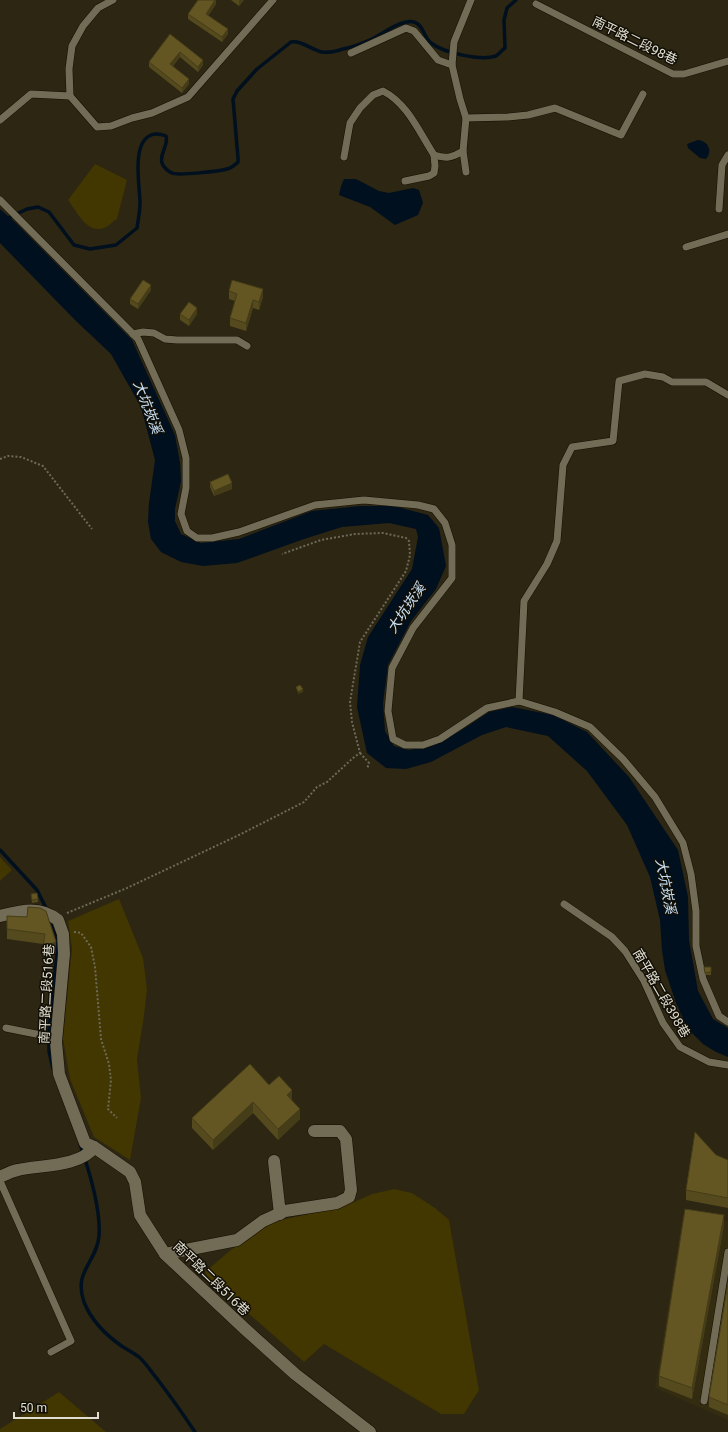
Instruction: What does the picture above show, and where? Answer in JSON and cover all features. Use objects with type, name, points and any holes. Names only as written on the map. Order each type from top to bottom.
[{"type":"street","points":[[0,916],[23,910],[54,920]]},
{"type":"street","name":"南平路二段516巷","points":[[54,920],[64,954],[56,1038],[59,1074],[85,1143],[92,1150],[130,1172],[135,1182],[140,1215],[165,1254],[245,1330],[295,1374],[370,1432]]},
{"type":"street","points":[[165,1254],[237,1240],[263,1221],[286,1211],[337,1203],[349,1197],[351,1190],[346,1139],[340,1131],[314,1131]]},
{"type":"street","points":[[0,1177],[15,1170],[76,1161],[92,1150]]},
{"type":"street","points":[[274,1161],[280,1214]]},
{"type":"lane","points":[[113,0],[98,8],[83,26],[72,46],[69,69],[70,96],[97,127],[111,126],[132,118],[152,113],[188,97],[272,0]]},
{"type":"lane","points":[[466,172],[463,151],[466,118],[452,63],[454,45],[471,0]]},
{"type":"lane","name":"南平路二段98巷","points":[[536,4],[673,74],[684,74],[728,61]]},
{"type":"lane","points":[[351,53],[406,28],[414,31],[438,60],[452,63]]},
{"type":"lane","points":[[344,156],[350,123],[360,108],[373,94],[383,91],[391,95],[406,109],[434,155],[434,173],[429,176],[405,181]]},
{"type":"lane","points":[[0,120],[31,94],[70,96]]},
{"type":"lane","points":[[466,118],[528,115],[555,108],[621,135],[643,94]]},
{"type":"lane","points":[[434,155],[444,158],[455,156],[463,151]]},
{"type":"lane","points":[[719,209],[722,165],[728,154]]},
{"type":"lane","points":[[0,200],[138,339],[179,430],[186,458],[186,488],[181,514],[187,531],[197,538],[212,538],[239,532],[315,505],[364,500],[418,505],[434,509],[445,523],[452,545],[452,578],[413,628],[392,668],[388,711],[393,738],[405,745],[424,745],[440,739],[487,708],[519,701],[555,712],[590,727],[623,759],[655,797],[683,843],[691,874],[696,911],[696,946],[703,979],[719,1016],[728,1022]]},
{"type":"lane","points":[[686,247],[728,234]]},
{"type":"lane","points":[[133,334],[143,332],[154,333],[165,339],[177,340],[237,340],[247,346]]},
{"type":"lane","points":[[519,701],[524,601],[547,564],[557,541],[563,465],[572,446],[613,442],[619,381],[645,374],[663,377],[672,382],[706,382],[728,395]]},
{"type":"lane","name":"南平路二段398巷","points":[[564,904],[612,937],[625,951],[644,981],[662,1023],[680,1047],[710,1062],[728,1065]]},
{"type":"lane","points":[[6,1028],[56,1038]]},
{"type":"lane","points":[[0,1181],[71,1341],[51,1352]]},
{"type":"lane","points":[[704,1401],[728,1252]]},
{"type":"path","points":[[0,459],[8,456],[21,457],[43,466],[92,528]]},
{"type":"path","points":[[282,554],[321,540],[355,534],[383,533],[406,538],[409,541],[410,556],[406,571],[360,642],[350,702],[356,743],[360,754],[365,761],[369,763],[367,769]]},
{"type":"path","points":[[54,920],[64,914],[127,888],[239,835],[304,802],[317,787],[327,782],[352,758],[360,754]]},
{"type":"path","points":[[54,920],[81,933],[91,946],[95,966],[101,1039],[109,1064],[111,1080],[108,1109],[117,1118]]},
{"type":"shaded area","points":[[95,164],[127,180],[117,219],[106,227],[100,229],[88,226],[68,200]]},
{"type":"shaded area","points":[[0,857],[12,870],[0,881]]},
{"type":"shaded area","points":[[119,899],[143,958],[147,989],[137,1059],[141,1098],[130,1160],[94,1137],[70,1079],[63,1039],[72,948],[68,921]]},
{"type":"shaded area","points":[[394,1189],[412,1193],[435,1208],[449,1220],[479,1390],[464,1414],[441,1414],[324,1344],[304,1362],[208,1278],[205,1272],[232,1249],[272,1222],[323,1211],[352,1203],[372,1194]]},
{"type":"shaded area","points":[[683,1214],[728,1221],[728,1420],[655,1388]]},
{"type":"shaded area","points":[[59,1392],[106,1432],[0,1432],[0,1429]]},
{"type":"water","points":[[698,140],[707,144],[709,153],[706,159],[700,158],[688,148],[687,144]]},
{"type":"water","points":[[344,179],[356,179],[379,191],[389,193],[413,188],[419,190],[423,203],[418,215],[395,225],[370,207],[339,195]]},
{"type":"water","name":"大坑崁溪","points":[[0,209],[16,223],[132,340],[175,435],[180,463],[181,481],[175,509],[175,521],[181,534],[201,543],[239,539],[312,511],[360,506],[394,506],[428,515],[439,528],[446,566],[436,589],[411,621],[388,665],[383,703],[385,731],[394,746],[409,750],[432,745],[460,731],[489,712],[512,707],[553,715],[587,732],[629,777],[678,850],[688,897],[689,940],[698,991],[713,1019],[728,1028],[728,1057],[703,1044],[688,1029],[676,1003],[665,970],[660,920],[650,877],[627,825],[587,771],[548,736],[506,727],[482,735],[431,762],[406,769],[386,768],[367,753],[357,707],[360,665],[368,637],[412,569],[418,537],[416,529],[389,523],[342,527],[237,563],[203,566],[181,562],[161,552],[151,539],[148,522],[155,460],[141,407],[111,354],[75,320],[0,243]]},
{"type":"building","points":[[198,0],[215,0],[206,14],[228,29],[222,37],[188,14]]},
{"type":"building","points":[[170,34],[203,60],[198,67],[180,52],[170,64],[189,79],[182,88],[149,62]]},
{"type":"building","points":[[143,280],[151,285],[138,304],[130,299]]},
{"type":"building","points":[[232,280],[263,289],[259,302],[253,300],[246,323],[230,318],[237,294],[229,291]]},
{"type":"building","points":[[189,302],[197,308],[189,320],[180,314]]},
{"type":"building","points":[[228,474],[232,483],[214,491],[210,482]]},
{"type":"building","points":[[300,685],[303,689],[298,692],[296,687]]},
{"type":"building","points":[[37,893],[38,899],[32,900],[31,894]]},
{"type":"building","points":[[28,907],[40,908],[46,911],[56,942],[43,947],[45,934],[7,929],[7,916],[27,917]]},
{"type":"building","points":[[704,967],[711,967],[711,972],[705,973]]},
{"type":"building","points":[[250,1064],[269,1085],[279,1076],[292,1090],[287,1095],[300,1109],[278,1129],[253,1102],[213,1140],[192,1118]]},
{"type":"building","points":[[695,1132],[716,1155],[728,1160],[728,1198],[686,1190]]},
{"type":"building","points":[[685,1209],[724,1215],[692,1388],[659,1376]]},
{"type":"building","points":[[728,1283],[728,1405],[709,1397]]},
{"type":"waterway","points":[[0,222],[27,209],[38,207],[49,212],[74,245],[90,249],[116,245],[137,228],[140,203],[138,166],[141,147],[145,140],[151,135],[155,134],[166,136],[167,140],[161,159],[166,169],[172,173],[182,174],[208,172],[227,169],[233,166],[238,162],[233,99],[237,91],[257,69],[291,42],[299,42],[322,52],[333,52],[365,42],[398,25],[414,22],[419,25],[431,43],[444,50],[472,57],[496,56],[505,48],[504,20],[507,8],[516,0]]},
{"type":"waterway","points":[[0,850],[37,890],[47,910]]},
{"type":"waterway","points":[[51,919],[58,945],[49,1030],[49,1051],[53,1069]]},
{"type":"waterway","points":[[80,1144],[94,1190],[99,1225],[97,1245],[83,1274],[81,1282],[81,1291],[84,1302],[95,1321],[105,1333],[144,1362],[195,1432]]}]
